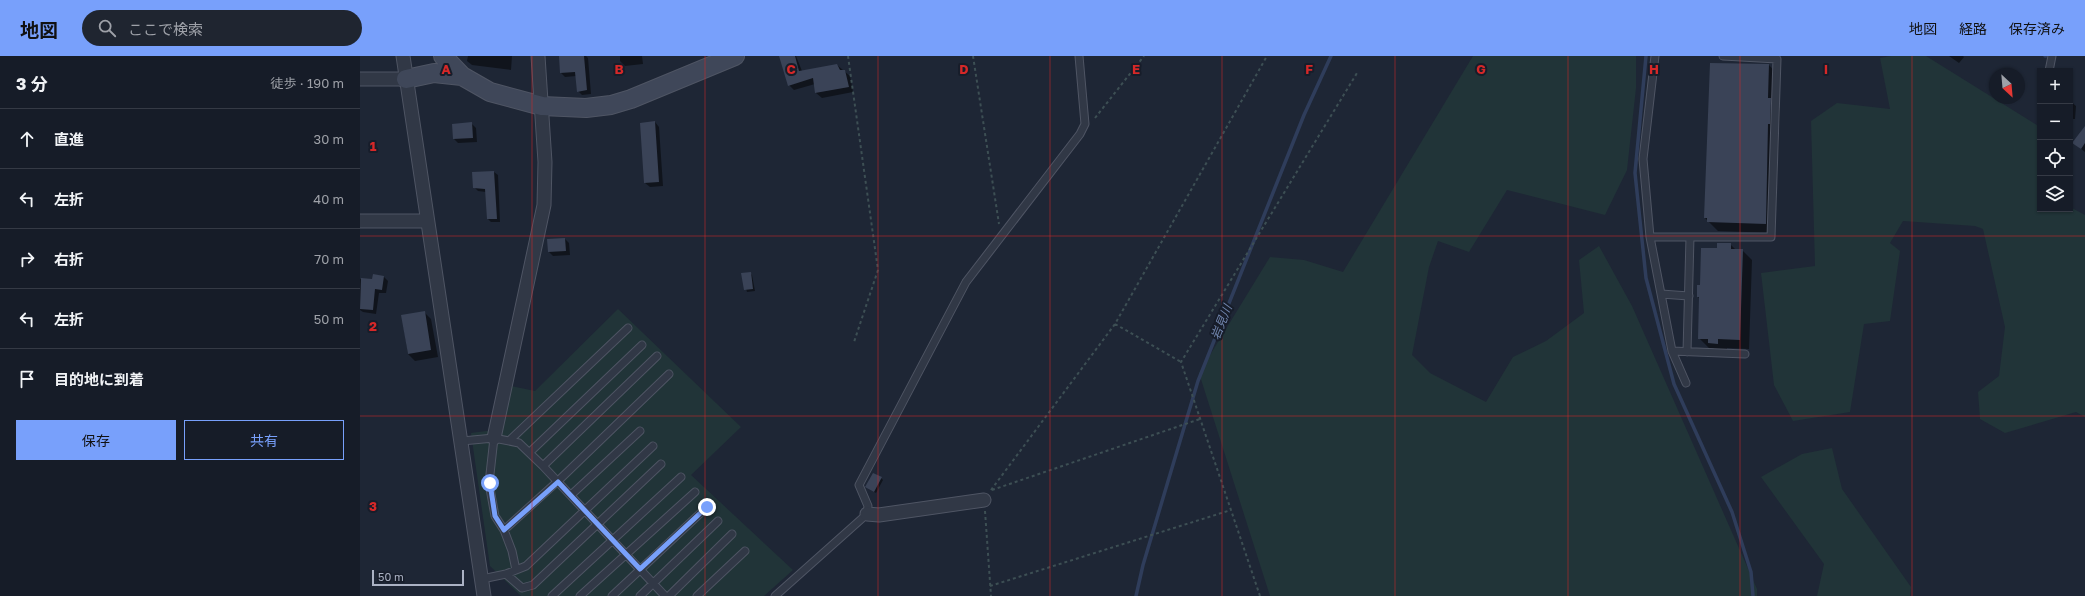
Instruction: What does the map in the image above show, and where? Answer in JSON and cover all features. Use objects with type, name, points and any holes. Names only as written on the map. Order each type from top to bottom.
[{"type":"street","points":[[403,56],[462,441],[484,596]]},
{"type":"street","points":[[443,56],[462,76],[490,92],[542,106],[586,108],[611,105],[631,99],[735,56]]},
{"type":"street","points":[[494,438],[544,205],[545,162],[538,56]]},
{"type":"street","points":[[360,79],[406,79],[434,73],[462,76]]},
{"type":"street","points":[[360,221],[428,221]]},
{"type":"street","points":[[867,514],[879,515],[988,495]]},
{"type":"lane","points":[[775,596],[867,514],[868,506],[859,485],[966,282],[1080,134],[1085,124],[1079,56]]},
{"type":"lane","points":[[1655,56],[1643,159],[1650,237],[1672,351],[1686,383]]},
{"type":"lane","points":[[1650,237],[1771,237],[1777,59],[1723,56]]},
{"type":"lane","points":[[1687,352],[1690,237]]},
{"type":"lane","points":[[1661,294],[1689,296]]},
{"type":"lane","points":[[510,440],[628,328]]},
{"type":"lane","points":[[530,452],[642,345]]},
{"type":"lane","points":[[1672,351],[1745,354]]},
{"type":"lane","points":[[544,466],[657,356]]},
{"type":"lane","points":[[504,530],[558,482],[669,374]]},
{"type":"lane","points":[[571,495],[640,431]]},
{"type":"lane","points":[[494,438],[490,483],[495,516],[504,530],[512,551],[516,570]]},
{"type":"lane","points":[[462,441],[494,438],[519,443],[544,466],[665,596]]},
{"type":"lane","points":[[482,579],[506,574],[526,566],[653,446]]},
{"type":"lane","points":[[506,574],[522,588],[533,585],[661,464]]},
{"type":"lane","points":[[552,596],[612,539],[681,477]]},
{"type":"lane","points":[[580,596],[695,492]]},
{"type":"lane","points":[[612,596],[707,507]]},
{"type":"lane","points":[[640,596],[718,521]]},
{"type":"lane","points":[[669,596],[732,534]]},
{"type":"lane","points":[[697,596],[745,551]]},
{"type":"path","points":[[848,56],[878,270],[854,342]]},
{"type":"path","points":[[973,56],[1001,235]]},
{"type":"path","points":[[1085,124],[1094,118],[1144,56]]},
{"type":"path","points":[[991,596],[988,495],[1115,324],[1267,56]]},
{"type":"path","points":[[1181,362],[1357,73]]},
{"type":"path","points":[[1115,324],[1181,362],[1260,596]]},
{"type":"path","points":[[988,495],[1200,419]]},
{"type":"path","points":[[990,586],[1231,510]]},
{"type":"green space","points":[[1473,56],[1636,56],[1636,88],[1627,170],[1605,215],[1507,190],[1469,252],[1438,241],[1429,267],[1412,355],[1430,373],[1486,402],[1513,357],[1546,341],[1584,313],[1579,260],[1599,246],[1632,306],[1757,589],[1757,596],[1270,596],[1199,373],[1270,257],[1304,260],[1343,272]]},
{"type":"green space","points":[[1891,56],[1926,56],[1989,95],[1989,104],[2003,104],[2037,125],[2037,212],[2073,212],[2073,209],[2085,215],[2085,417],[2076,412],[2005,433],[1980,419],[1978,392],[1999,376],[2005,327],[1983,229],[1975,226],[1903,221],[1890,243],[1900,251],[1890,321],[1864,324],[1850,412],[1793,421],[1774,385],[1761,273],[1815,266],[1811,121],[1837,103],[1890,109],[1880,58]]},
{"type":"green space","points":[[618,309],[741,427],[691,475],[793,570],[764,596],[521,596],[490,566],[471,433],[501,429],[511,386],[535,391]]},
{"type":"green space","points":[[1832,448],[1842,489],[1911,587],[1910,596],[1817,596],[1824,564],[1761,477],[1802,454]]},
{"type":"building","points":[[559,56],[584,56],[587,90],[577,92],[575,72],[560,73]]},
{"type":"building","points":[[779,56],[795,56],[799,71],[837,64],[840,70],[845,70],[849,87],[815,93],[813,78],[788,86]]},
{"type":"building","points":[[1710,63],[1769,64],[1768,98],[1771,98],[1770,124],[1768,124],[1766,224],[1707,222],[1707,218],[1704,218]]},
{"type":"building","points":[[655,121],[659,182],[644,183],[640,123]]},
{"type":"building","points":[[472,122],[473,138],[453,139],[452,124]]},
{"type":"building","points":[[2085,126],[2085,143],[2081,149],[2073,144]]},
{"type":"building","points":[[494,171],[497,219],[487,219],[485,189],[473,188],[472,172]]},
{"type":"building","points":[[565,238],[566,251],[548,252],[547,239]]},
{"type":"building","points":[[1717,243],[1731,243],[1731,249],[1743,249],[1740,340],[1718,339],[1718,344],[1708,343],[1708,339],[1698,339],[1699,297],[1697,297],[1697,285],[1700,285],[1701,248],[1717,248]]},
{"type":"building","points":[[751,272],[753,289],[744,290],[741,273]]},
{"type":"building","points":[[373,274],[384,276],[382,290],[375,289],[373,310],[360,309],[361,278],[372,279]]},
{"type":"building","points":[[425,311],[431,350],[408,354],[401,315]]},
{"type":"building","points":[[873,473],[882,477],[874,492],[865,487]]},
{"type":"waterway","name":"岩見川","points":[[1136,596],[1143,565],[1198,381],[1304,115],[1331,56]]},
{"type":"waterway","points":[[1646,56],[1635,173],[1646,278],[1674,384],[1732,512],[1751,572],[1753,596]]},
{"type":"route","points":[[490,483],[495,516],[504,530],[558,482],[640,569],[707,507]]}]
